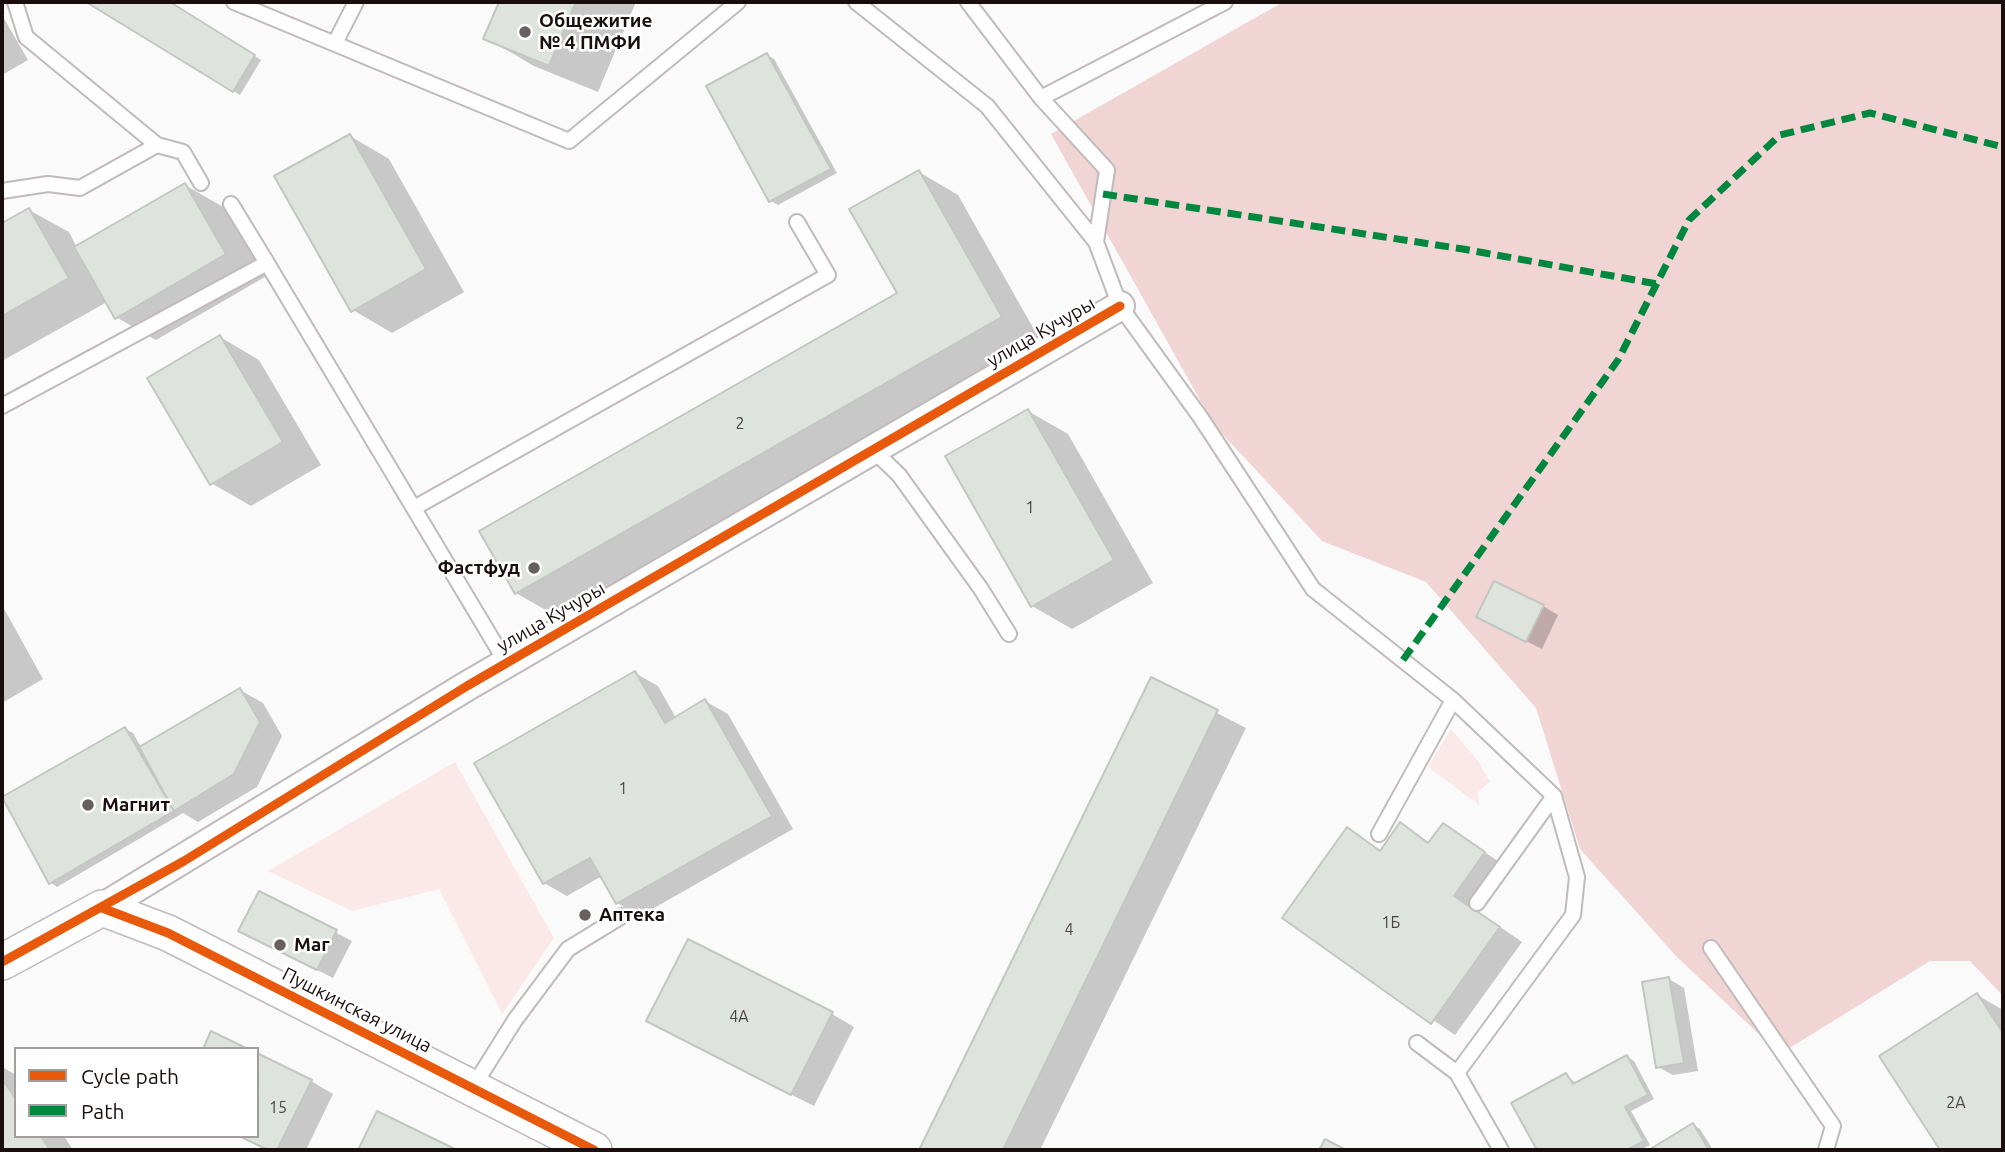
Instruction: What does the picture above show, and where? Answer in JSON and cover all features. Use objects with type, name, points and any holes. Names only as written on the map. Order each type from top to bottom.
[{"type":"street","name":"улица Кучуры","points":[[2,962],[102,908],[507,664],[1120,306]]},
{"type":"street","name":"Пушкинская улица","points":[[102,908],[167,933],[594,1150]]},
{"type":"lane","points":[[15,2],[26,37],[157,145],[183,152],[201,184]]},
{"type":"lane","points":[[234,2],[569,141],[738,2]]},
{"type":"lane","points":[[335,43],[356,2]]},
{"type":"lane","points":[[856,2],[988,106],[1096,242],[1120,306],[1201,418],[1313,589],[1453,700],[1555,796],[1563,816],[1577,877],[1573,915],[1457,1073]]},
{"type":"lane","points":[[968,2],[1041,98],[1107,170],[1096,242]]},
{"type":"lane","points":[[1041,98],[1226,2]]},
{"type":"lane","points":[[2,191],[48,184],[80,188],[157,145]]},
{"type":"lane","points":[[231,204],[507,664]]},
{"type":"lane","points":[[414,509],[828,275],[797,222]]},
{"type":"lane","points":[[2,406],[267,263]]},
{"type":"lane","points":[[873,450],[899,475],[981,589],[1009,634]]},
{"type":"lane","points":[[1379,834],[1453,700]]},
{"type":"lane","points":[[1477,903],[1555,796]]},
{"type":"lane","points":[[473,1088],[515,1020],[568,949],[622,916]]},
{"type":"lane","points":[[1711,948],[1833,1126],[1826,1150]]},
{"type":"lane","points":[[1417,1043],[1457,1073],[1501,1150]]},
{"type":"shaded area","points":[[1283,2],[2003,2],[2003,996],[1970,961],[1930,961],[1780,1054],[1676,956],[1580,849],[1536,708],[1426,582],[1322,541],[1214,425],[1051,134]]},
{"type":"shaded area","points":[[1451,729],[1478,761],[1490,782],[1478,792],[1479,805],[1428,767]]},
{"type":"shaded area","points":[[455,762],[554,938],[502,1014],[439,889],[352,911],[268,871]]},
{"type":"building","points":[[86,2],[170,2],[255,55],[233,92]]},
{"type":"building","name":"Общежитие № 4 ПМФИ","points":[[499,2],[576,2],[549,66],[483,39]]},
{"type":"building","points":[[767,53],[831,169],[769,202],[706,86]]},
{"type":"building","points":[[350,134],[426,269],[351,312],[274,176]]},
{"type":"building","points":[[919,170],[1002,317],[515,594],[479,531],[897,293],[849,209]]},
{"type":"building","points":[[185,183],[226,254],[115,319],[74,247]]},
{"type":"building","points":[[29,208],[69,278],[2,316],[2,223]]},
{"type":"building","points":[[220,335],[283,442],[210,485],[147,378]]},
{"type":"building","points":[[1028,409],[1114,560],[1031,607],[945,456]]},
{"type":"building","points":[[1494,581],[1544,605],[1526,642],[1476,617]]},
{"type":"building","points":[[635,671],[665,723],[705,699],[772,816],[616,904],[590,858],[543,884],[474,763]]},
{"type":"building","points":[[1151,677],[1218,710],[1003,1150],[919,1150]]},
{"type":"building","points":[[240,688],[260,722],[234,774],[174,811],[139,747]]},
{"type":"building","name":"Магнит","points":[[125,727],[174,811],[49,884],[2,797]]},
{"type":"building","points":[[1400,822],[1428,843],[1443,823],[1485,852],[1454,896],[1500,927],[1431,1024],[1282,918],[1347,827],[1380,851]]},
{"type":"building","points":[[259,891],[337,930],[317,970],[238,931]]},
{"type":"building","points":[[688,939],[833,1012],[791,1095],[646,1021]]},
{"type":"building","points":[[1669,977],[1684,1063],[1656,1068],[1642,982]]},
{"type":"building","points":[[1977,993],[2003,1033],[2003,1150],[1940,1150],[1879,1056]]},
{"type":"building","points":[[211,1031],[244,1047],[204,1047]]},
{"type":"building","points":[[259,1054],[312,1080],[277,1150],[268,1150],[243,1138],[259,1138]]},
{"type":"building","points":[[1627,1055],[1648,1095],[1625,1107],[1644,1141],[1627,1150],[1537,1150],[1511,1103],[1566,1073],[1573,1084]]},
{"type":"building","points":[[2,1079],[14,1096],[14,1138],[42,1138],[50,1150],[2,1150]]},
{"type":"building","points":[[377,1111],[457,1150],[358,1150]]},
{"type":"building","points":[[1693,1123],[1709,1150],[1653,1150],[1652,1148]]},
{"type":"building","points":[[1325,1139],[1346,1150],[1319,1150]]},
{"type":"marked path","points":[[1403,660],[1618,360],[1689,220],[1780,135],[1870,113],[2003,147]]},
{"type":"marked path","points":[[1103,194],[1463,249],[1657,284]]},
{"type":"cycle path","points":[[2,962],[184,861],[467,686],[1120,306]]},
{"type":"cycle path","points":[[102,908],[168,933],[594,1150]]},
{"type":"place","name":"Общежитие № 4 ПМФИ","points":[[525,32]]},
{"type":"place","name":"Фастфуд","points":[[534,568]]},
{"type":"place","name":"Магнит","points":[[88,805]]},
{"type":"place","name":"Аптека","points":[[585,915]]},
{"type":"place","name":"Маг","points":[[280,945]]}]
